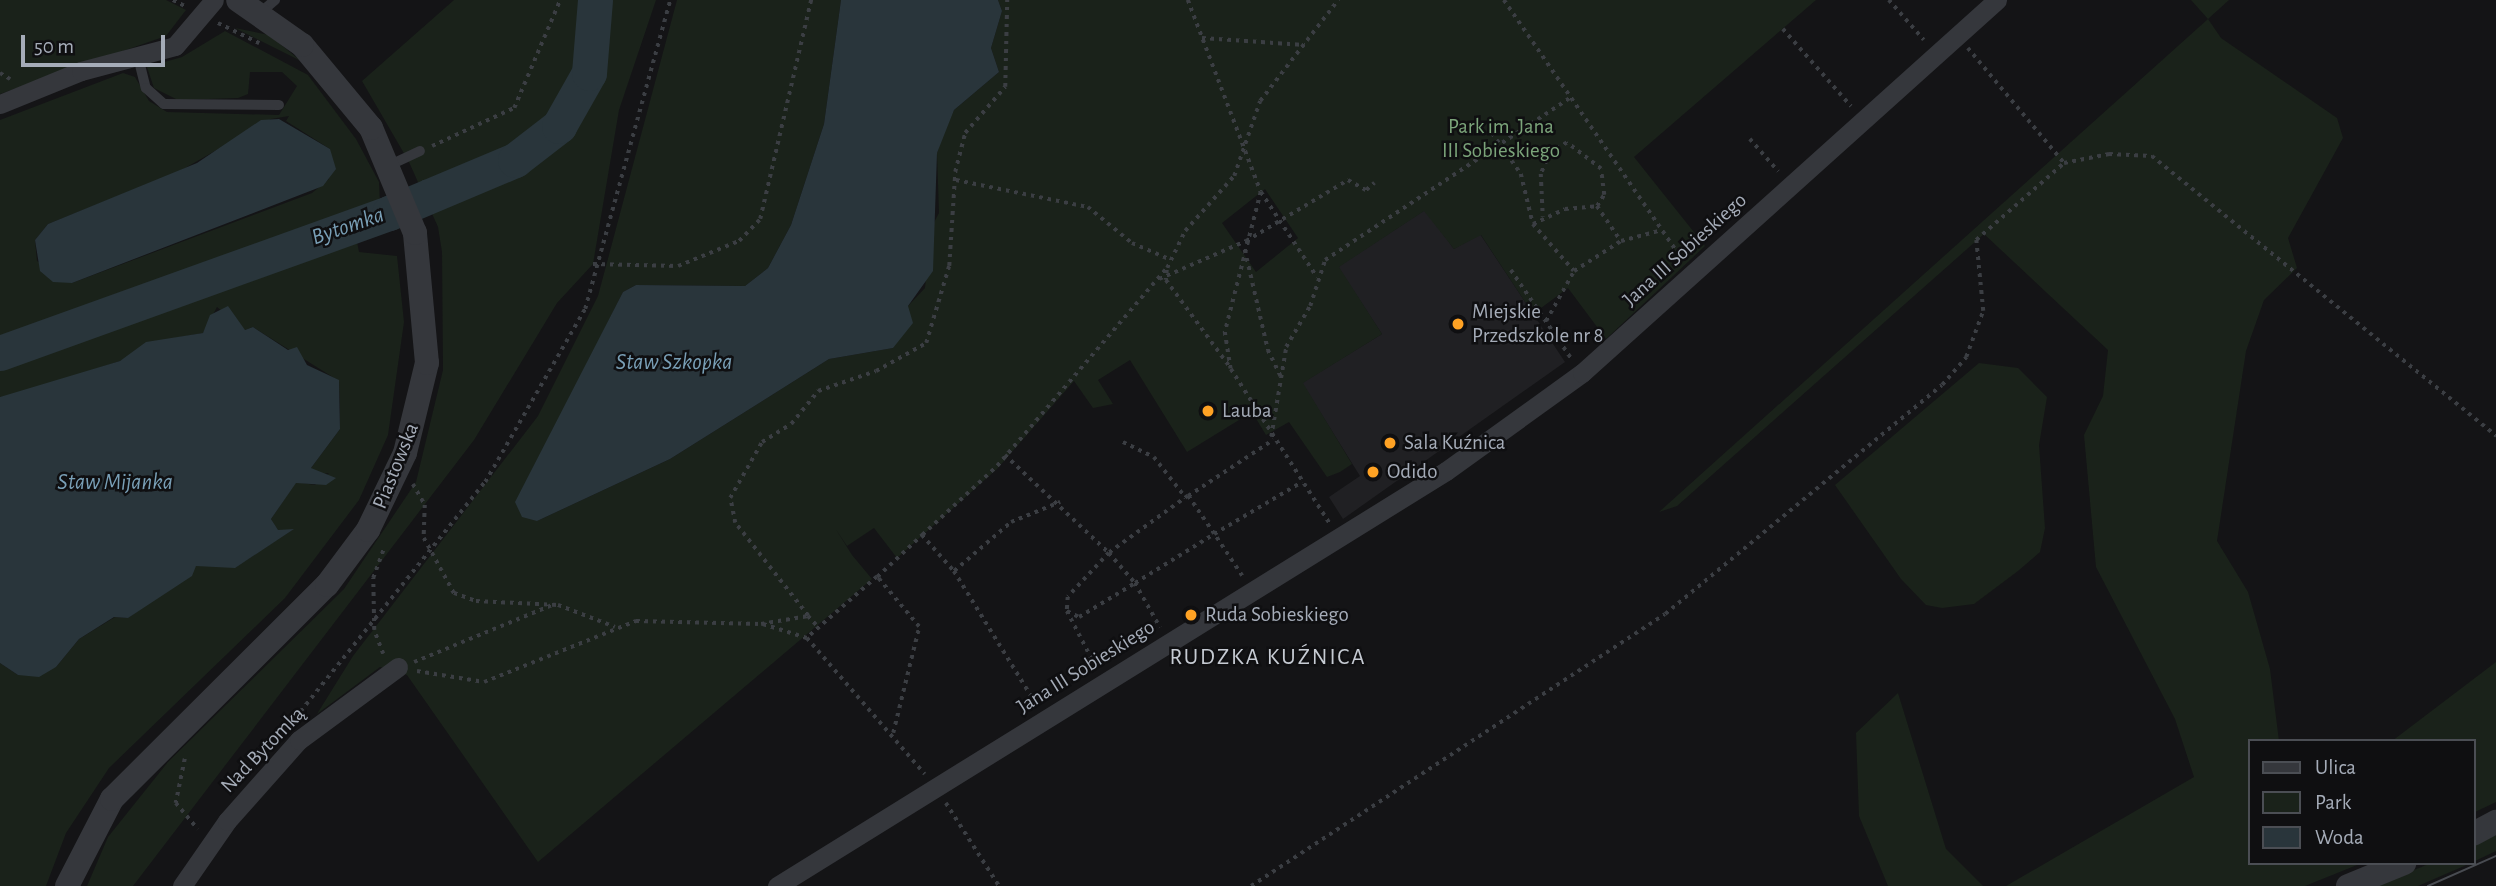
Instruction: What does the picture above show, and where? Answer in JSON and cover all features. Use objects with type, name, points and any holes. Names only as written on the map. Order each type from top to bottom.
[{"type":"street","name":"Piastowska","points":[[67,886],[112,799],[327,585],[387,496],[405,453],[427,363],[419,253],[392,171],[331,74],[267,6],[238,0]]},
{"type":"street","name":"Jana III Sobieskiego","points":[[776,886],[1446,471],[1582,373],[1997,0]]},
{"type":"street","points":[[0,104],[81,71],[175,46],[209,8]]},
{"type":"street","name":"Nad Bytomką","points":[[182,886],[209,845],[299,740],[398,667]]},
{"type":"street","points":[[2475,833],[2496,822]]},
{"type":"street","points":[[2348,886],[2399,865]]},
{"type":"lane","points":[[138,57],[146,88],[164,104],[279,105]]},
{"type":"lane","points":[[392,171],[420,151]]},
{"type":"path","points":[[173,0],[209,8],[268,47]]},
{"type":"path","points":[[420,151],[514,108],[559,0]]},
{"type":"path","points":[[376,619],[431,550],[524,421],[585,309],[670,0]]},
{"type":"path","points":[[596,265],[678,266],[739,241],[760,219],[811,0]]},
{"type":"path","points":[[819,628],[734,523],[730,498],[762,442],[790,424],[818,391],[876,371],[926,343],[949,266],[956,180],[965,133],[1004,87],[1006,0]]},
{"type":"path","points":[[1188,0],[1261,192],[1317,278]]},
{"type":"path","points":[[1338,0],[1306,46],[1260,101],[1234,176],[1169,258],[1166,280],[1231,369],[1272,438],[1338,538]]},
{"type":"path","points":[[1504,0],[1692,275]]},
{"type":"path","points":[[1889,0],[1936,55]]},
{"type":"path","points":[[1783,29],[1864,121]]},
{"type":"path","points":[[1958,36],[2064,163]]},
{"type":"path","points":[[1202,38],[1306,46]]},
{"type":"path","points":[[1104,681],[1067,611],[1068,597],[1109,553],[1272,438],[1286,346],[1325,260],[1501,146],[1571,97]]},
{"type":"path","points":[[1492,133],[1521,174],[1533,224],[1574,271]]},
{"type":"path","points":[[1750,139],[1791,186]]},
{"type":"path","points":[[1543,217],[1541,174],[1560,144],[1575,146],[1601,169],[1606,186],[1597,206]]},
{"type":"path","points":[[1251,886],[1665,614],[1942,386],[1966,356],[1983,311],[1976,240],[2064,163],[2109,154],[2152,156],[2496,436]]},
{"type":"path","points":[[956,180],[1088,207],[1132,243],[1169,258]]},
{"type":"path","points":[[1158,279],[1166,280],[1246,241],[1348,180],[1366,190],[1374,183]]},
{"type":"path","points":[[1231,369],[1225,332],[1246,241],[1261,192]]},
{"type":"path","points":[[1533,224],[1543,217],[1597,206]]},
{"type":"path","points":[[1597,206],[1621,241]]},
{"type":"path","points":[[1546,321],[1574,271],[1621,241],[1662,230]]},
{"type":"path","points":[[1245,248],[1268,350],[1282,379]]},
{"type":"path","points":[[807,638],[877,577],[1005,455],[1167,268]]},
{"type":"path","points":[[1511,270],[1582,373]]},
{"type":"path","points":[[1123,442],[1154,457],[1214,534],[1251,592]]},
{"type":"path","points":[[1005,455],[1060,502],[1109,553],[1135,583],[1169,643]]},
{"type":"path","points":[[411,479],[425,505],[424,538],[454,593],[476,601],[553,605],[617,627]]},
{"type":"path","points":[[1067,611],[1079,617],[1302,482]]},
{"type":"path","points":[[954,571],[1012,522],[1060,502]]},
{"type":"path","points":[[922,535],[954,571],[1045,719]]},
{"type":"path","points":[[388,539],[373,578],[378,646],[398,667],[484,682],[636,621],[761,624],[808,617]]},
{"type":"path","points":[[877,577],[919,627],[893,733]]},
{"type":"path","points":[[398,667],[553,605]]},
{"type":"path","points":[[761,624],[807,638],[893,733],[936,787],[999,886]]},
{"type":"path","points":[[186,756],[176,803],[209,845]]},
{"type":"shaded area","name":"Miejskie Przedszkole nr 8","points":[[1425,210],[1454,249],[1480,234],[1565,362],[1343,519],[1329,497],[1360,476],[1302,383],[1382,334],[1338,267]]},
{"type":"green space","points":[[0,0],[166,0],[186,10],[166,36],[0,94]]},
{"type":"green space","points":[[454,0],[656,0],[619,110],[593,264],[557,303],[474,440],[133,886],[87,886],[108,837],[168,762],[344,589],[416,482],[443,370],[442,252],[438,227],[409,162],[362,81]]},
{"type":"green space","name":"Park im. Jana III Sobieskiego","points":[[677,0],[841,0],[824,124],[791,225],[768,268],[745,286],[636,285],[623,292],[541,457],[537,521],[670,459],[829,359],[893,348],[908,306],[925,288],[931,228],[939,213],[937,153],[945,126],[954,110],[999,72],[991,48],[1002,11],[998,0],[1816,0],[1634,157],[1705,246],[1606,339],[1568,288],[1533,314],[1481,235],[1454,249],[1424,211],[1339,267],[1382,334],[1303,383],[1352,464],[1340,472],[1327,477],[1289,422],[1266,435],[1252,412],[1187,452],[1130,360],[1098,380],[1113,404],[1093,408],[1074,381],[997,469],[897,558],[874,528],[847,546],[835,528],[852,555],[872,579],[538,862],[407,675],[380,667],[317,714],[353,656],[538,416],[598,296]],"holes":[[[1265,189],[1298,238],[1256,272],[1222,223]]]},
{"type":"green space","points":[[2191,0],[2229,0],[2208,19]]},
{"type":"green space","points":[[2208,19],[2221,38],[2337,118],[2343,138],[2288,238],[2297,268],[2264,300],[2246,351],[2217,541],[2248,592],[2270,669],[2279,739],[2248,739],[2248,865],[2357,865],[2305,886],[2006,886],[2194,777],[2175,719],[2096,567],[2084,435],[2103,396],[2108,350],[1984,234],[1677,506],[1659,512]]},
{"type":"green space","points":[[235,28],[269,35],[301,61]]},
{"type":"green space","points":[[225,31],[308,75],[356,139],[379,182],[380,204],[218,271],[0,349],[0,120],[123,73],[135,77],[149,101],[167,112],[279,115],[297,86],[282,72],[250,72],[248,94],[238,98],[178,100],[154,88],[147,67],[182,57]],"holes":[[[289,116],[286,121],[330,149],[329,179],[312,193],[72,283],[37,261],[35,240],[48,224],[178,172],[271,119]]]},
{"type":"green space","points":[[355,232],[359,252],[397,256],[404,322],[388,435],[359,500],[285,598],[109,768],[66,833],[46,886],[0,886],[0,663],[18,675],[56,667],[79,639],[115,617],[128,618],[196,566],[245,561],[292,530],[278,531],[271,519],[296,482],[315,485],[329,473],[317,475],[311,468],[340,429],[340,405],[339,381],[253,327],[245,330],[217,307],[203,333],[159,341],[120,361],[15,395],[0,397],[0,356]]},
{"type":"green space","points":[[1979,363],[2018,368],[2047,397],[2039,445],[2045,528],[2040,552],[2018,571],[1974,604],[1942,608],[1926,605],[1901,579],[1835,485]]},
{"type":"green space","points":[[2496,662],[2496,802],[2475,812],[2475,739],[2395,739]]},
{"type":"green space","points":[[1898,693],[1946,849],[1983,886],[1888,886],[1859,816],[1856,733]]},
{"type":"green space","points":[[2496,835],[2496,851],[2475,861],[2475,845]]},
{"type":"green space","points":[[2426,865],[2466,865],[2418,886],[2376,886]]},
{"type":"water","name":"Staw Szkopka","points":[[841,0],[998,0],[1002,11],[991,48],[999,72],[954,110],[937,153],[933,271],[908,306],[913,323],[893,348],[829,359],[670,459],[537,521],[522,517],[515,502],[623,292],[636,285],[745,286],[768,268],[791,225],[824,124]]},
{"type":"water","points":[[279,119],[330,149],[336,169],[323,186],[72,283],[53,282],[40,271],[35,240],[48,224],[197,163],[261,120]]},
{"type":"water","name":"Staw Mijanka","points":[[228,306],[245,330],[253,327],[288,350],[297,347],[307,365],[339,380],[340,429],[311,468],[336,478],[326,485],[296,483],[271,519],[278,530],[294,529],[235,568],[196,566],[192,576],[128,618],[114,617],[79,639],[56,667],[39,677],[18,675],[0,663],[0,397],[120,361],[146,342],[203,333],[210,315]]},
{"type":"waterway","name":"Bytomka","points":[[0,353],[389,213],[515,160],[559,126],[589,73],[595,0]]},
{"type":"waterway","points":[[424,183],[431,197]]},
{"type":"tram line","points":[[2428,886],[2496,856]]},
{"type":"place","name":"Miejskie Przedszkole nr 8","points":[[1458,324]]},
{"type":"place","name":"Lauba","points":[[1208,411]]},
{"type":"place","name":"Sala Kuźnica","points":[[1390,443]]},
{"type":"place","name":"Odido","points":[[1373,472]]},
{"type":"place","name":"Ruda Sobieskiego","points":[[1191,615]]},
{"type":"district","name":"RUDZKA KUŹNICA","points":[[1268,658]]}]
